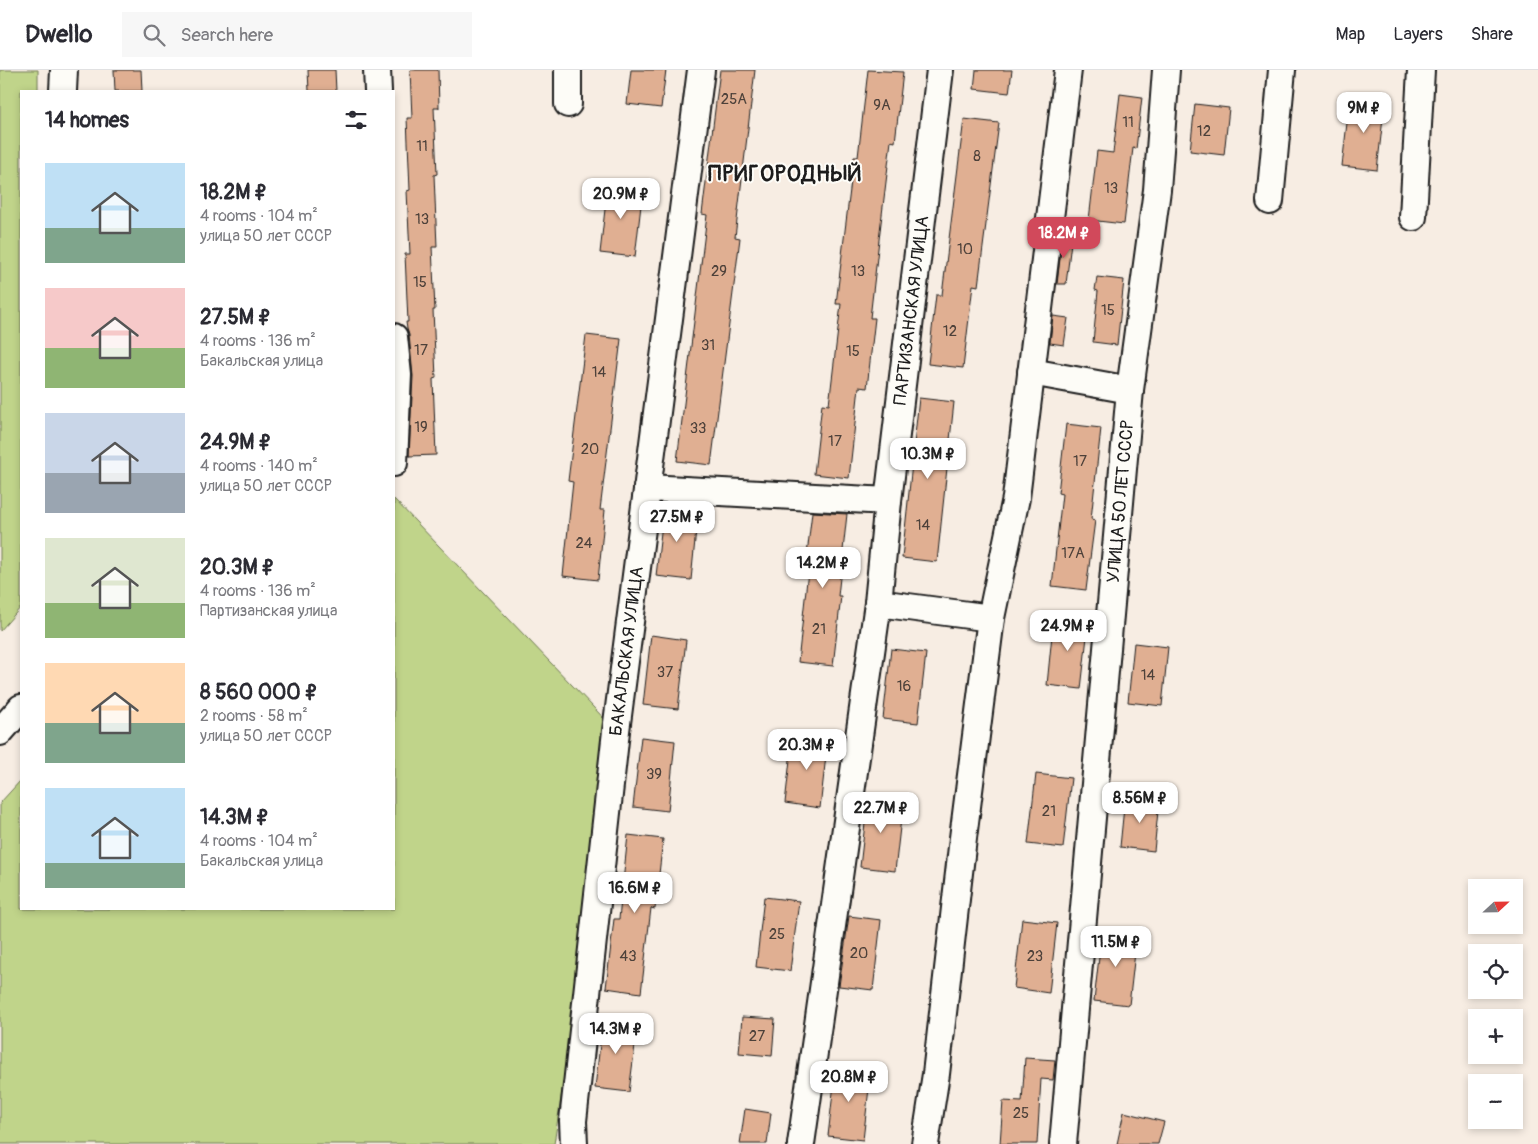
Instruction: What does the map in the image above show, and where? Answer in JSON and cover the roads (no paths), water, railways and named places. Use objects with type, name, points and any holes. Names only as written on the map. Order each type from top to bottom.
[{"type":"street","points":[[63,90],[64,70]]},
{"type":"street","points":[[377,70],[378,90]]},
{"type":"street","points":[[568,70],[568,104]]},
{"type":"street","name":"БАКАЛЬСКАЯ УЛИЦА","points":[[576,1142],[573,1120],[604,838],[701,70]]},
{"type":"street","name":"ПАРТИЗАНСКАЯ УЛИЦА","points":[[801,1144],[878,603],[888,502],[940,70]]},
{"type":"street","points":[[924,1144],[936,1074],[963,838],[992,618],[1016,498],[1068,70]]},
{"type":"street","name":"УЛИЦА 50 ЛЕТ СССР","points":[[1063,1144],[1130,390],[1157,190],[1166,70]]},
{"type":"street","points":[[1270,201],[1282,70]]},
{"type":"street","points":[[1413,217],[1421,70]]},
{"type":"street","points":[[395,346],[398,375],[395,440]]},
{"type":"street","points":[[1032,372],[1130,390]]},
{"type":"street","points":[[647,488],[888,502]]},
{"type":"street","points":[[878,603],[992,618]]},
{"type":"street","points":[[0,732],[20,709]]},
{"type":"district","name":"ПРИГОРОДНЫЙ","points":[[785,174]]}]
